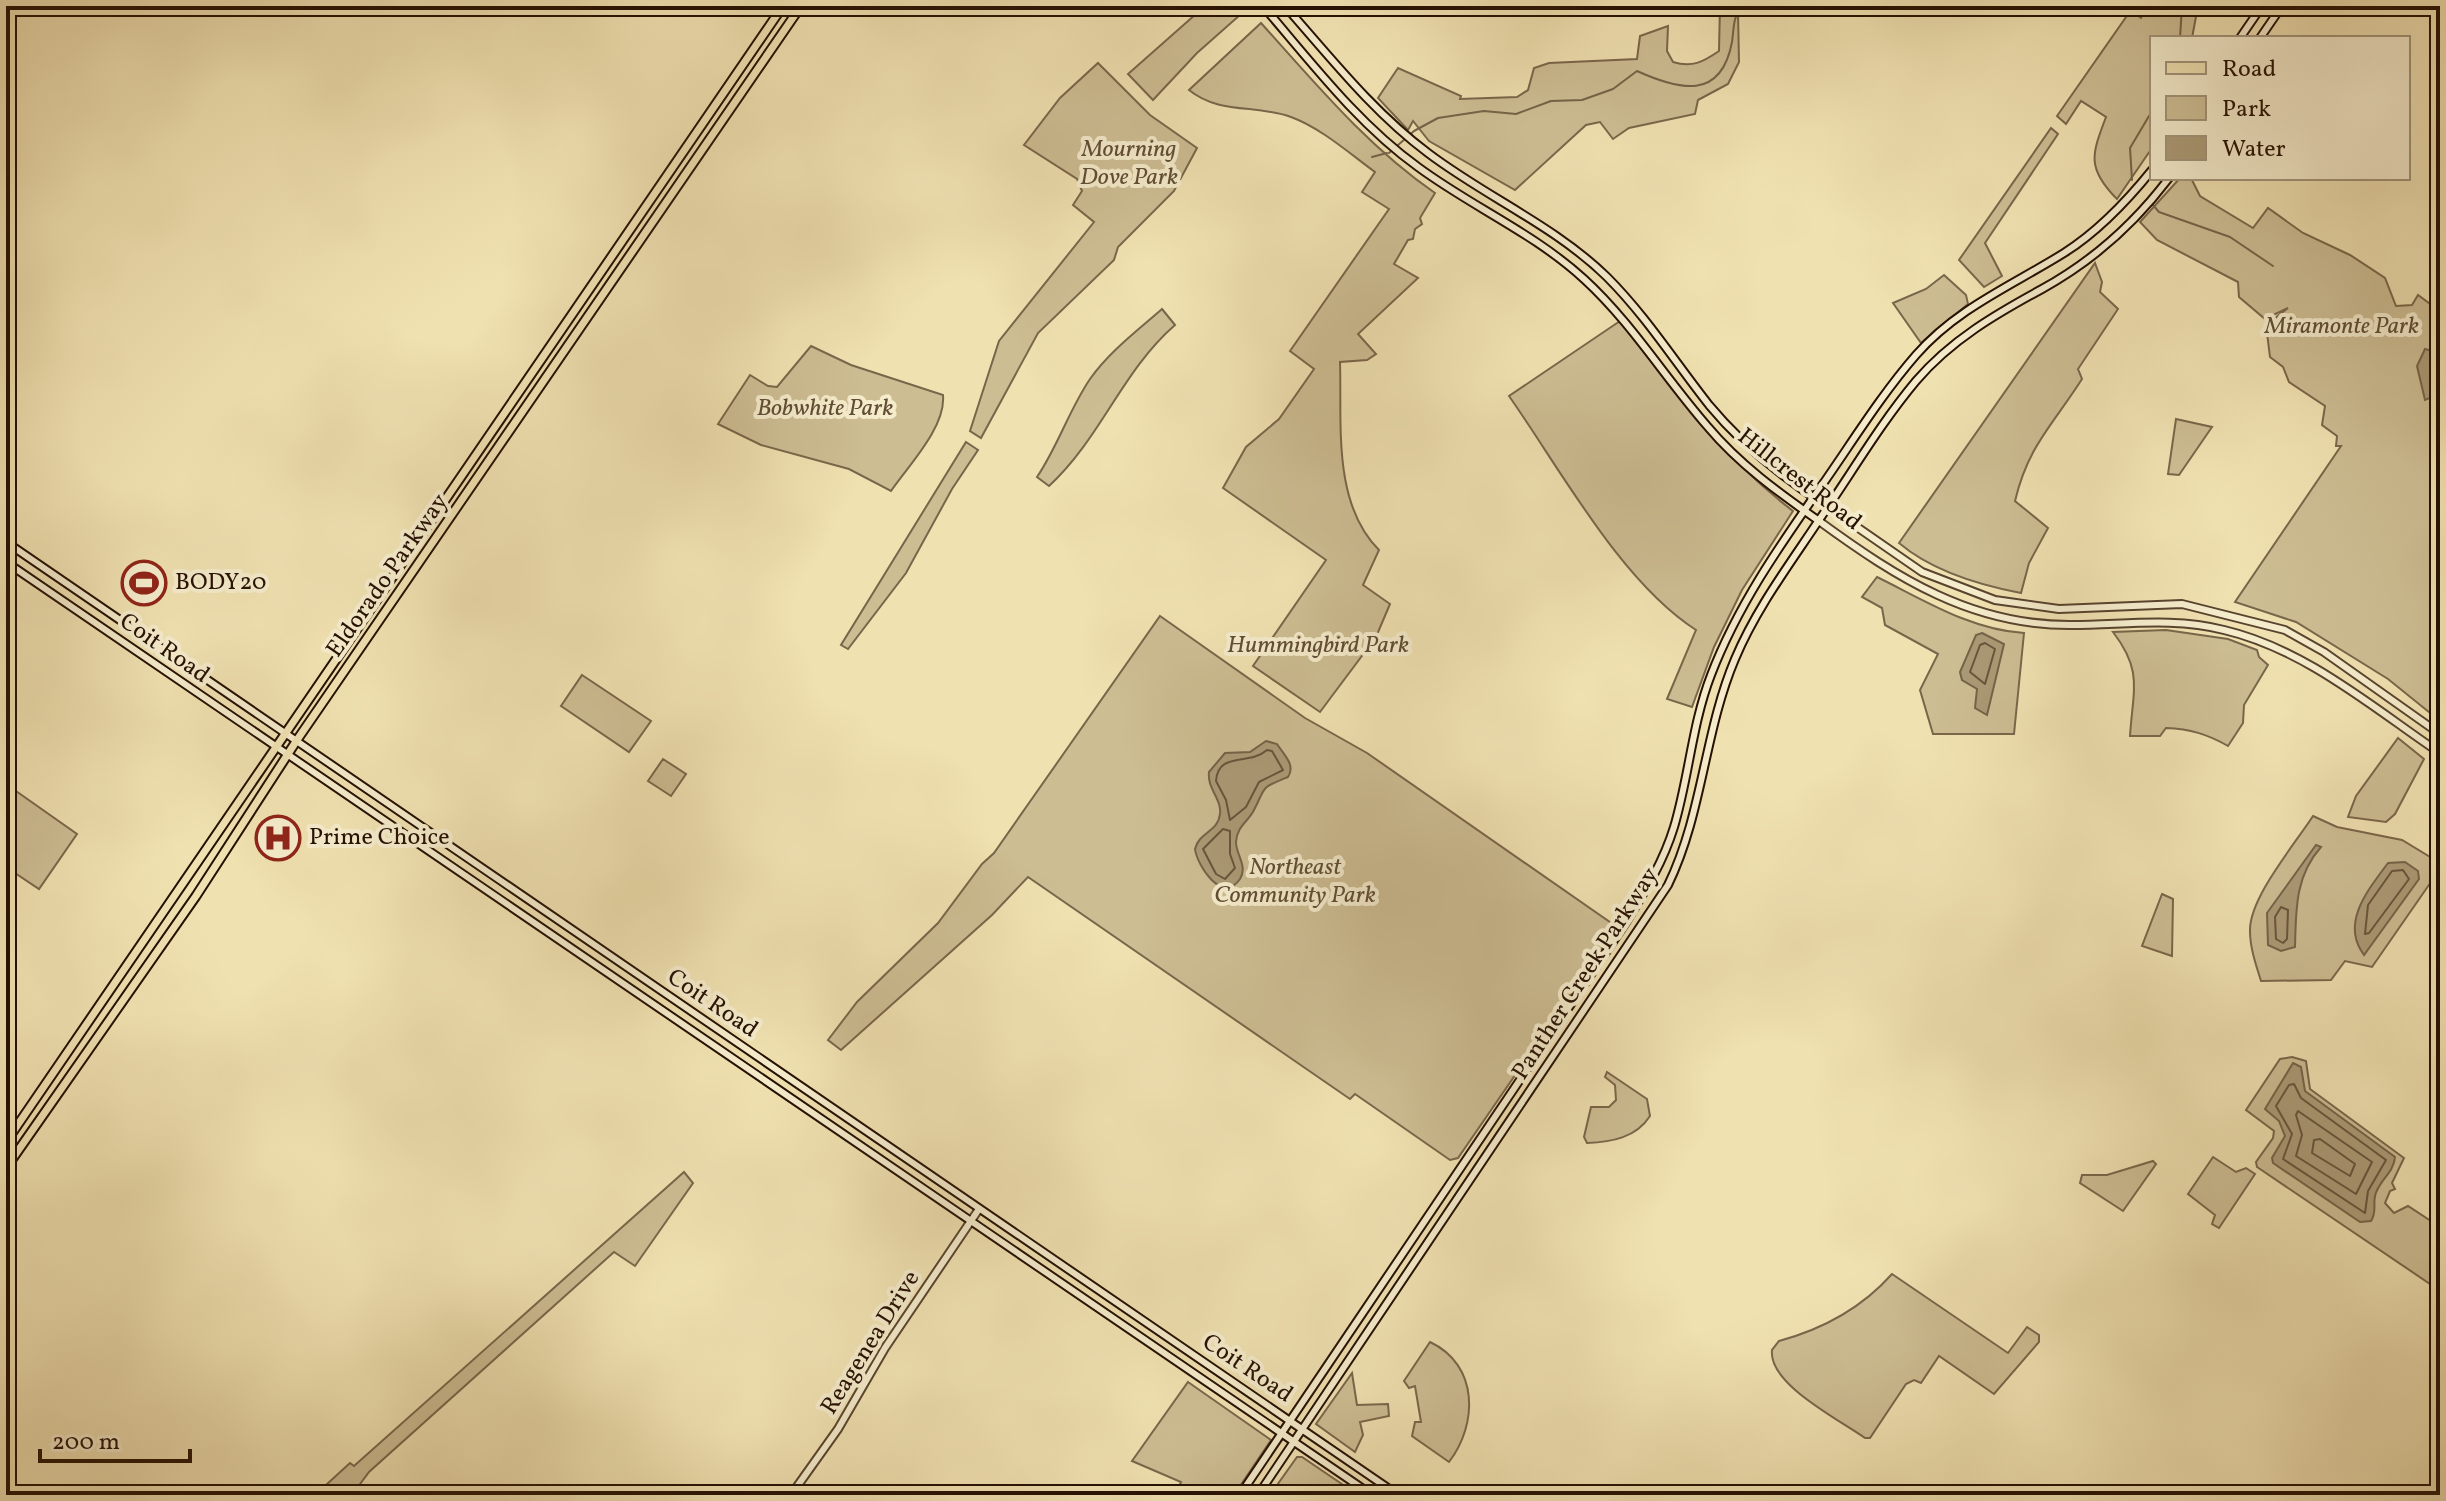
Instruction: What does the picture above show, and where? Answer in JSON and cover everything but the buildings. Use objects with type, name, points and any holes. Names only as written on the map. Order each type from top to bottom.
[{"type":"main road","name":"Eldorado Parkway","points":[[6,1142],[783,6]]},
{"type":"main road","name":"Eldorado Parkway","points":[[6,1168],[196,896],[297,740],[801,6]]},
{"type":"main road","name":"Hillcrest Road","points":[[1263,6],[1384,139],[1437,180],[1571,267],[1631,327],[1717,437],[1767,483],[1905,581],[1979,613],[2020,622],[2060,625],[2184,623],[2235,632],[2269,644],[2317,669],[2440,753]]},
{"type":"main road","name":"Hillcrest Road","points":[[1285,6],[1395,126],[1446,167],[1554,233],[1605,276],[1653,328],[1736,435],[1813,498],[1922,572],[1995,600],[2059,609],[2182,604],[2285,630],[2334,658],[2440,734]]},
{"type":"main road","points":[[2241,36],[2262,6]]},
{"type":"main road","points":[[2261,36],[2282,6]]},
{"type":"main road","name":"Panther Creek Parkway","points":[[1240,1495],[1617,936],[1658,869],[1674,826],[1687,758],[1710,677],[1755,583],[1813,498],[1918,353],[1969,308],[2068,251],[2114,213],[2150,172]]},
{"type":"main road","name":"Panther Creek Parkway","points":[[1258,1495],[1668,885],[1683,855],[1716,713],[1734,660],[1755,616],[1901,400],[1933,363],[1980,324],[2043,288],[2104,247],[2167,180]]},
{"type":"main road","points":[[1888,392],[1901,400]]},
{"type":"main road","points":[[448,500],[459,508]]},
{"type":"main road","name":"Coit Road","points":[[6,542],[1398,1495]]},
{"type":"main road","name":"Coit Road","points":[[6,562],[1372,1495]]},
{"type":"main road","points":[[350,637],[363,646]]},
{"type":"main road","points":[[382,818],[391,805]]},
{"type":"main road","points":[[211,844],[222,852]]},
{"type":"main road","points":[[458,870],[467,857]]},
{"type":"main road","name":"Reagenea Drive","points":[[791,1495],[838,1429],[885,1348],[979,1209]]},
{"type":"green space","points":[[1205,6],[1249,7],[1197,53],[1153,100],[1128,74]]},
{"type":"green space","points":[[1720,6],[1747,6],[1738,11],[1739,62],[1728,84],[1698,100],[1695,114],[1629,128],[1613,139],[1600,122],[1586,125],[1515,190],[1429,141],[1413,121],[1408,130],[1378,98],[1398,68],[1461,96],[1460,99],[1517,97],[1528,90],[1534,68],[1549,63],[1637,59],[1640,36],[1668,26],[1667,51],[1673,62],[1697,63],[1719,51]]},
{"type":"green space","points":[[2146,6],[2198,6],[2192,36],[2150,36],[2150,151],[2117,199],[2096,169],[2095,151],[2106,117],[2081,101],[2066,124],[2057,116],[2131,10],[2141,18]]},
{"type":"green space","name":"Hummingbird Park","points":[[1261,23],[1365,135],[1435,193],[1420,218],[1422,224],[1415,229],[1413,239],[1408,240],[1394,264],[1418,278],[1358,334],[1376,354],[1367,360],[1340,362],[1341,436],[1347,486],[1353,509],[1364,531],[1379,550],[1363,585],[1390,604],[1376,637],[1320,712],[1253,666],[1326,560],[1223,488],[1246,447],[1279,419],[1314,369],[1290,351],[1389,209],[1362,192],[1375,172],[1313,128],[1278,113],[1213,103],[1189,90]]},
{"type":"green space","name":"Mourning Dove Park","points":[[1098,63],[1150,115],[1197,148],[1174,191],[1118,247],[1114,260],[1038,333],[981,438],[970,431],[999,341],[1094,222],[1073,205],[1082,191],[1077,179],[1024,145],[1060,98]]},
{"type":"green space","points":[[2051,128],[2058,134],[1985,243],[2002,276],[1984,287],[1959,260]]},
{"type":"green space","name":"Miramonte Park","points":[[2178,180],[2192,180],[2200,196],[2253,228],[2268,208],[2303,233],[2350,255],[2385,278],[2396,306],[2412,305],[2418,295],[2433,306],[2440,297],[2440,721],[2388,679],[2296,622],[2235,602],[2341,446],[2336,446],[2337,436],[2322,425],[2325,406],[2289,382],[2283,367],[2270,357],[2266,325],[2288,308],[2265,319],[2239,297],[2238,282],[2157,240],[2140,222]]},
{"type":"green space","points":[[2095,263],[2102,282],[2100,292],[2118,309],[2078,369],[2082,379],[2042,437],[2020,482],[2015,501],[2048,528],[2029,563],[2021,593],[1973,581],[1926,562],[1899,543]]},
{"type":"green space","points":[[1944,275],[1966,295],[1968,304],[1921,343],[1893,303],[1926,289]]},
{"type":"green space","points":[[1162,309],[1175,325],[1140,363],[1083,447],[1049,486],[1037,477],[1090,379],[1115,351]]},
{"type":"green space","points":[[1620,321],[1722,446],[1793,511],[1742,590],[1714,647],[1692,707],[1667,699],[1696,630],[1642,584],[1618,554],[1509,396]]},
{"type":"green space","name":"Bobwhite Park","points":[[811,346],[851,365],[943,395],[939,420],[933,433],[891,491],[849,469],[761,445],[718,424],[750,375],[768,386],[777,387]]},
{"type":"green space","points":[[2176,419],[2212,427],[2179,475],[2168,474]]},
{"type":"green space","points":[[966,442],[978,450],[952,489],[906,573],[848,649],[841,645]]},
{"type":"green space","points":[[1877,577],[1967,620],[2004,631],[2024,633],[2014,734],[1933,734],[1920,690],[1938,654],[1885,625],[1882,608],[1862,597]]},
{"type":"green space","name":"Northeast Community Park","points":[[1160,616],[1305,718],[1367,753],[1617,927],[1458,1158],[1450,1160],[1355,1094],[1350,1099],[1028,877],[992,915],[841,1050],[828,1040],[857,1002],[938,923],[982,864],[994,853]]},
{"type":"green space","points":[[2166,630],[2228,639],[2257,650],[2259,657],[2268,665],[2244,705],[2243,723],[2228,746],[2198,733],[2166,728],[2160,736],[2130,736],[2134,681],[2129,658],[2113,632]]},
{"type":"green space","points":[[582,675],[651,721],[629,752],[561,706]]},
{"type":"green space","points":[[2398,738],[2424,759],[2395,814],[2386,822],[2348,817],[2356,796]]},
{"type":"green space","points":[[663,759],[686,774],[671,796],[648,781]]},
{"type":"green space","points":[[6,784],[77,834],[39,889],[6,867]]},
{"type":"green space","points":[[2313,816],[2337,827],[2402,840],[2440,863],[2440,869],[2372,967],[2345,961],[2331,980],[2261,981],[2251,944],[2252,918],[2265,887]]},
{"type":"green space","points":[[2162,894],[2173,899],[2172,956],[2142,946]]},
{"type":"green space","points":[[2292,1057],[2306,1061],[2310,1089],[2404,1158],[2392,1183],[2395,1189],[2390,1191],[2385,1203],[2394,1213],[2408,1206],[2440,1227],[2440,1284],[2430,1284],[2257,1167],[2256,1162],[2273,1138],[2274,1131],[2246,1110],[2280,1059]]},
{"type":"green space","points":[[1607,1072],[1647,1099],[1650,1116],[1630,1134],[1587,1143],[1584,1137],[1591,1107],[1609,1107],[1616,1100],[1615,1085],[1605,1077]]},
{"type":"green space","points":[[2213,1157],[2236,1172],[2246,1168],[2255,1174],[2219,1228],[2212,1224],[2215,1215],[2188,1194]]},
{"type":"green space","points":[[2153,1161],[2156,1164],[2123,1211],[2080,1183],[2082,1175],[2107,1175]]},
{"type":"green space","points":[[684,1172],[693,1183],[635,1266],[614,1252],[369,1472],[352,1495],[315,1495],[350,1463],[354,1466]]},
{"type":"green space","points":[[1892,1274],[2008,1353],[2027,1327],[2039,1335],[2039,1342],[1994,1394],[1939,1356],[1921,1383],[1914,1380],[1906,1384],[1870,1438],[1865,1438],[1793,1388],[1781,1376],[1772,1350],[1779,1341],[1840,1316],[1867,1298]]},
{"type":"green space","points":[[1430,1342],[1446,1352],[1458,1365],[1469,1396],[1465,1430],[1449,1462],[1412,1436],[1415,1422],[1421,1422],[1415,1386],[1409,1388],[1404,1381]]},
{"type":"green space","points":[[1352,1373],[1357,1405],[1388,1404],[1389,1416],[1360,1422],[1363,1435],[1355,1452],[1316,1424]]},
{"type":"green space","points":[[1188,1382],[1271,1440],[1234,1495],[1175,1495],[1181,1482],[1132,1461]]},
{"type":"green space","points":[[1297,1457],[1302,1457],[1358,1495],[1270,1495]]},
{"type":"water","points":[[2425,349],[2440,353],[2440,394],[2425,400],[2417,366]]},
{"type":"water","points":[[1982,633],[2004,644],[1987,715],[1975,708],[1977,689],[1962,680],[1960,672],[1976,635]]},
{"type":"water","points":[[1266,741],[1277,744],[1288,760],[1290,773],[1265,789],[1241,828],[1236,842],[1242,874],[1233,886],[1226,888],[1218,885],[1205,872],[1195,849],[1200,839],[1219,820],[1219,804],[1210,784],[1209,772],[1225,753],[1250,752]]},
{"type":"water","points":[[2316,845],[2321,847],[2306,870],[2299,894],[2295,947],[2281,951],[2268,945],[2267,913]]},
{"type":"water","points":[[2405,862],[2418,871],[2419,879],[2364,955],[2355,931],[2360,907],[2388,863]]},
{"type":"water","points":[[2293,1063],[2301,1067],[2305,1091],[2395,1157],[2392,1168],[2377,1191],[2371,1221],[2360,1222],[2273,1163],[2272,1158],[2285,1136],[2279,1121],[2265,1109]]},
{"type":"waterway","points":[[1389,153],[1414,131],[1438,118],[1484,111],[1516,114],[1551,101],[1582,100],[1613,89],[1637,71],[1683,86],[1708,82],[1726,61],[1741,6]]},
{"type":"waterway","points":[[2180,36],[2182,6]]},
{"type":"waterway","points":[[2132,180],[2130,148],[2150,114]]},
{"type":"waterway","points":[[1372,157],[1387,153]]},
{"type":"waterway","points":[[2153,205],[2159,212],[2230,237],[2273,266]]},
{"type":"place","name":"BODY20","points":[[144,583]]},
{"type":"place","name":"Prime Choice","points":[[278,838]]}]
